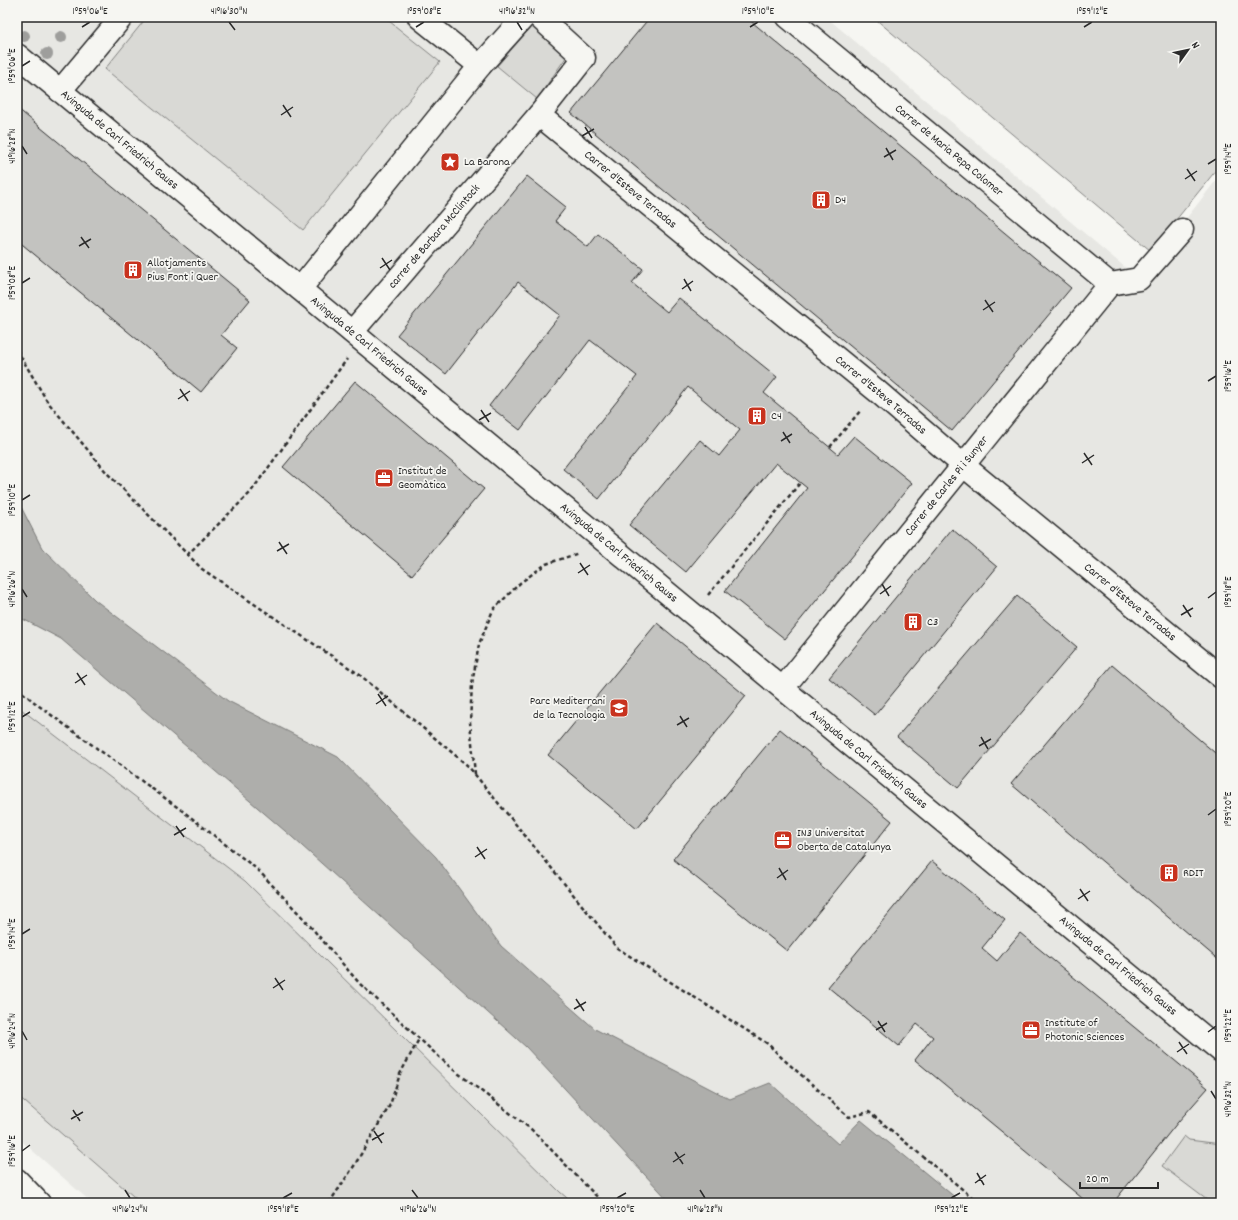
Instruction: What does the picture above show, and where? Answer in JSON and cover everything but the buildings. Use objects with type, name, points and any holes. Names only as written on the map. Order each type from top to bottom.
[{"type":"street","points":[[60,91],[122,17]]},
{"type":"street","points":[[419,17],[480,66]]},
{"type":"street","points":[[300,289],[480,66],[524,17]]},
{"type":"street","name":"carrer de Barbara McClintock","points":[[357,336],[584,58],[539,17]]},
{"type":"street","name":"Carrer de Maria Pepa Colomer","points":[[788,17],[1110,284]]},
{"type":"street","name":"Avinguda de Carl Friedrich Gauss","points":[[17,55],[1221,1051]]},
{"type":"street","name":"Carrer d'Esteve Terradas","points":[[539,115],[877,391],[964,466],[1221,677]]},
{"type":"street","points":[[1110,284],[1139,279],[1182,230]]},
{"type":"street","name":"Carrer de Carles Pi i Sunyer","points":[[783,688],[1110,284]]},
{"type":"street","points":[[17,1180],[39,1203]]},
{"type":"path","points":[[188,555],[250,493],[357,336]]},
{"type":"path","points":[[17,350],[47,401],[97,461],[202,569],[360,675],[468,766],[616,948],[768,1044],[849,1117],[870,1112],[979,1203]]},
{"type":"path","points":[[830,447],[877,391]]},
{"type":"path","points":[[693,614],[800,483]]},
{"type":"path","points":[[475,775],[470,722],[472,684],[479,644],[493,610],[520,583],[546,564],[606,542]]},
{"type":"path","points":[[17,688],[39,706],[184,812],[258,870],[304,919],[360,984],[450,1067],[532,1130],[603,1203]]},
{"type":"path","points":[[329,1203],[354,1166],[390,1105],[400,1074],[419,1039]]},
{"type":"shaded area","name":"Parc Mediterrani de la Tecnologia","points":[[17,17],[826,17],[1139,279],[1221,174],[1221,1203],[92,1203],[17,1137]]},
{"type":"shaded area","points":[[147,17],[384,17],[440,62],[303,230],[105,69]]},
{"type":"shaded area","points":[[873,17],[1221,17],[1221,164],[1151,251]]},
{"type":"shaded area","points":[[532,26],[567,56],[537,99],[497,66]]},
{"type":"shaded area","points":[[17,499],[42,548],[95,600],[228,701],[338,757],[436,857],[501,946],[595,1029],[730,1099],[770,1083],[838,1144],[861,1120],[962,1203],[671,1203],[526,1047],[292,837],[61,639],[17,616]]},
{"type":"shaded area","points":[[17,706],[245,881],[560,1192],[573,1203],[141,1203],[17,1095]]},
{"type":"shaded area","points":[[1184,1136],[1189,1140],[1221,1144],[1221,1203],[1211,1203],[1162,1166]]},
{"type":"place","name":"La Barona","points":[[450,162]]},
{"type":"place","name":"D4","points":[[821,200]]},
{"type":"place","name":"Allotjaments Pius Font i Quer","points":[[133,270]]},
{"type":"place","name":"C4","points":[[757,416]]},
{"type":"place","name":"Institut de Geomàtica","points":[[384,478]]},
{"type":"place","name":"C3","points":[[913,622]]},
{"type":"place","name":"Parc Mediterrani de la Tecnologia","points":[[619,708]]},
{"type":"place","name":"IN3 Universitat Oberta de Catalunya","points":[[783,840]]},
{"type":"place","name":"RDIT","points":[[1169,873]]},
{"type":"place","name":"Institute of Photonic Sciences","points":[[1031,1030]]}]
